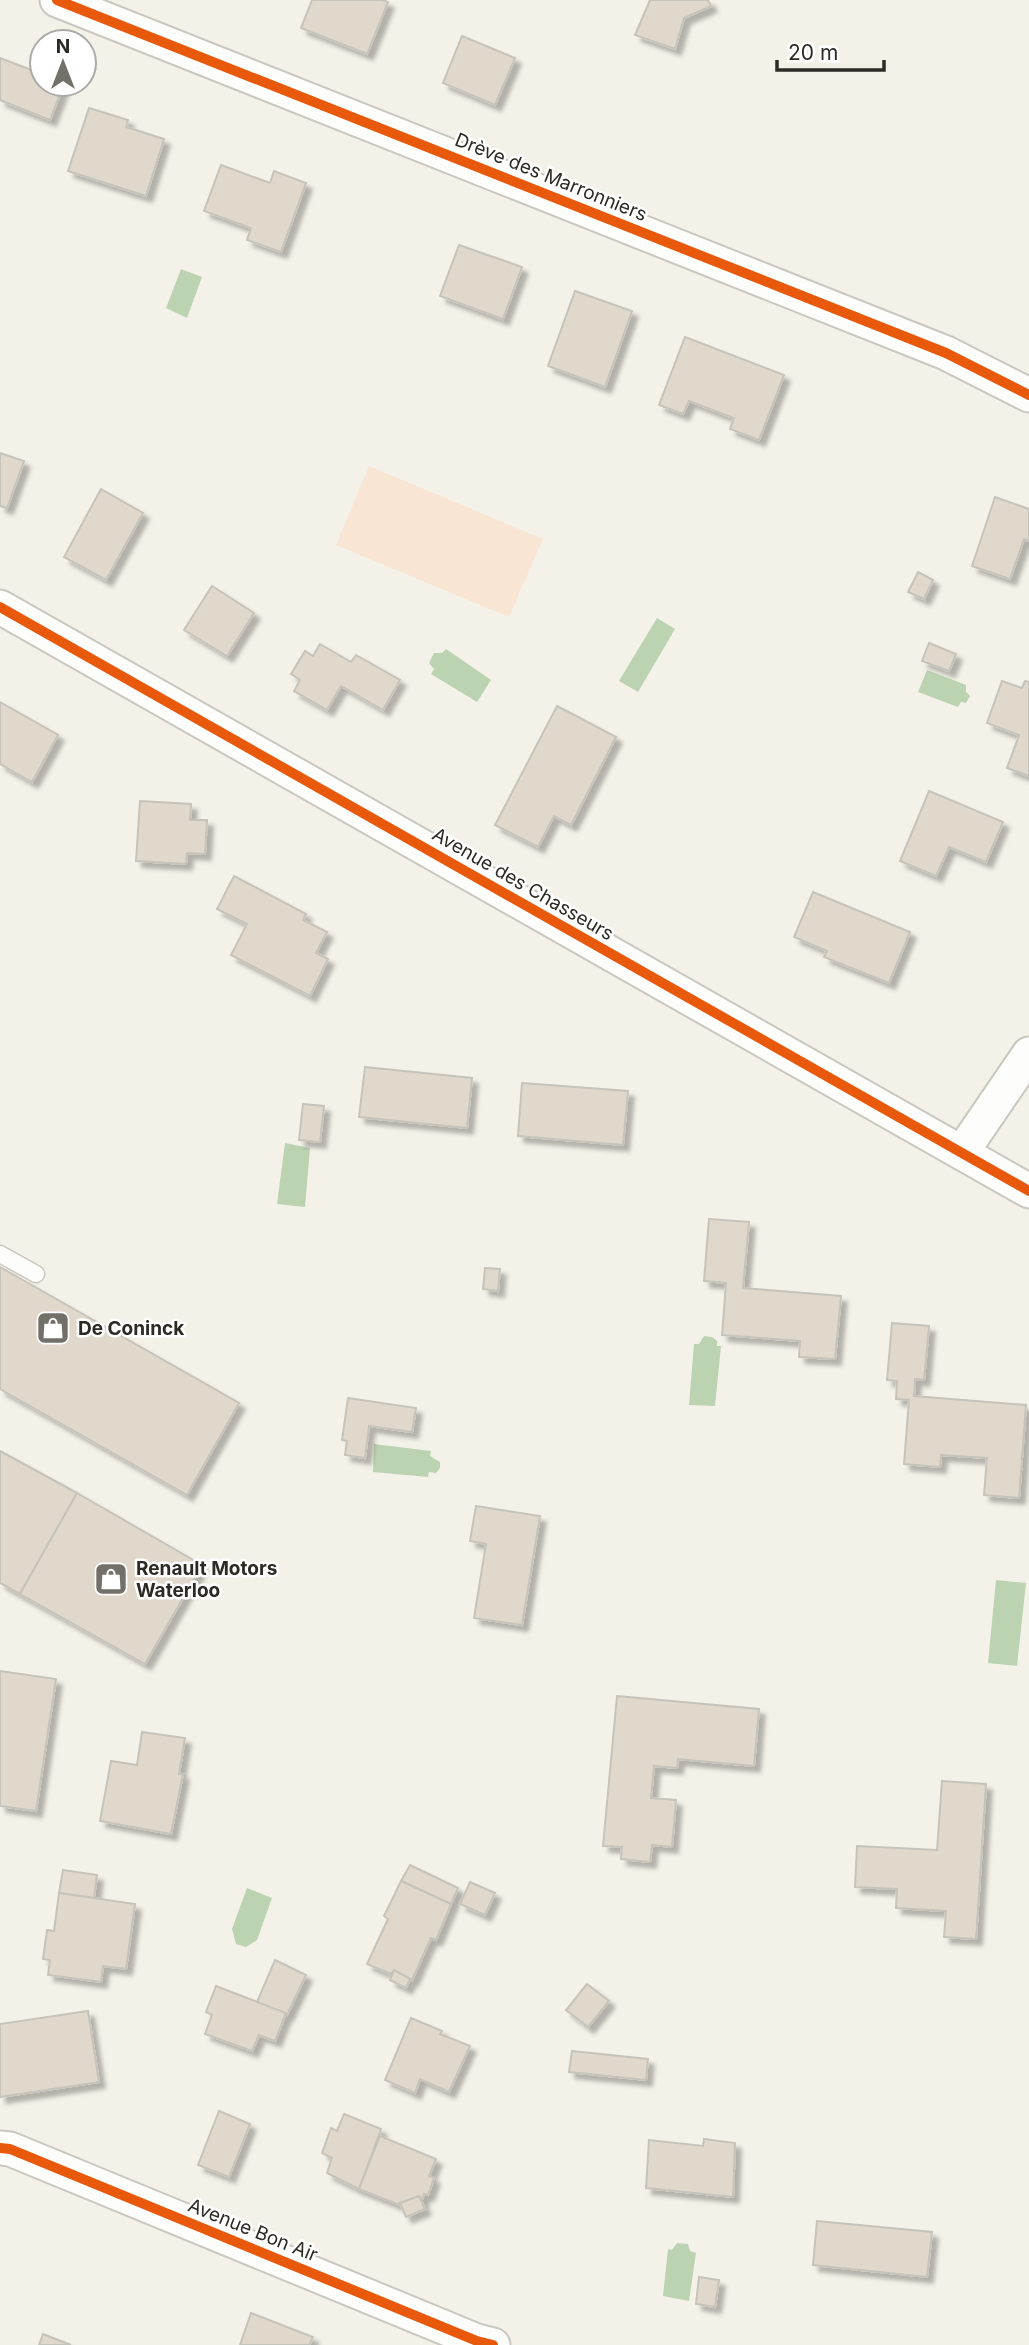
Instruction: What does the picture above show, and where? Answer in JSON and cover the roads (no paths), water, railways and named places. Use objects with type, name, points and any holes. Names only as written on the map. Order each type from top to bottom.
[{"type":"street","name":"Drève des Marronniers","points":[[57,0],[946,353],[1029,395]]},
{"type":"street","name":"Avenue des Chasseurs","points":[[0,607],[1029,1191]]},
{"type":"street","points":[[962,1152],[1029,1054]]},
{"type":"street","name":"Avenue Bon Air","points":[[0,2148],[10,2149],[493,2345]]},
{"type":"lane","points":[[0,1254],[36,1275]]},
{"type":"place","name":"De Coninck","points":[[53,1328]]},
{"type":"place","name":"Renault Motors Waterloo","points":[[111,1579]]}]
